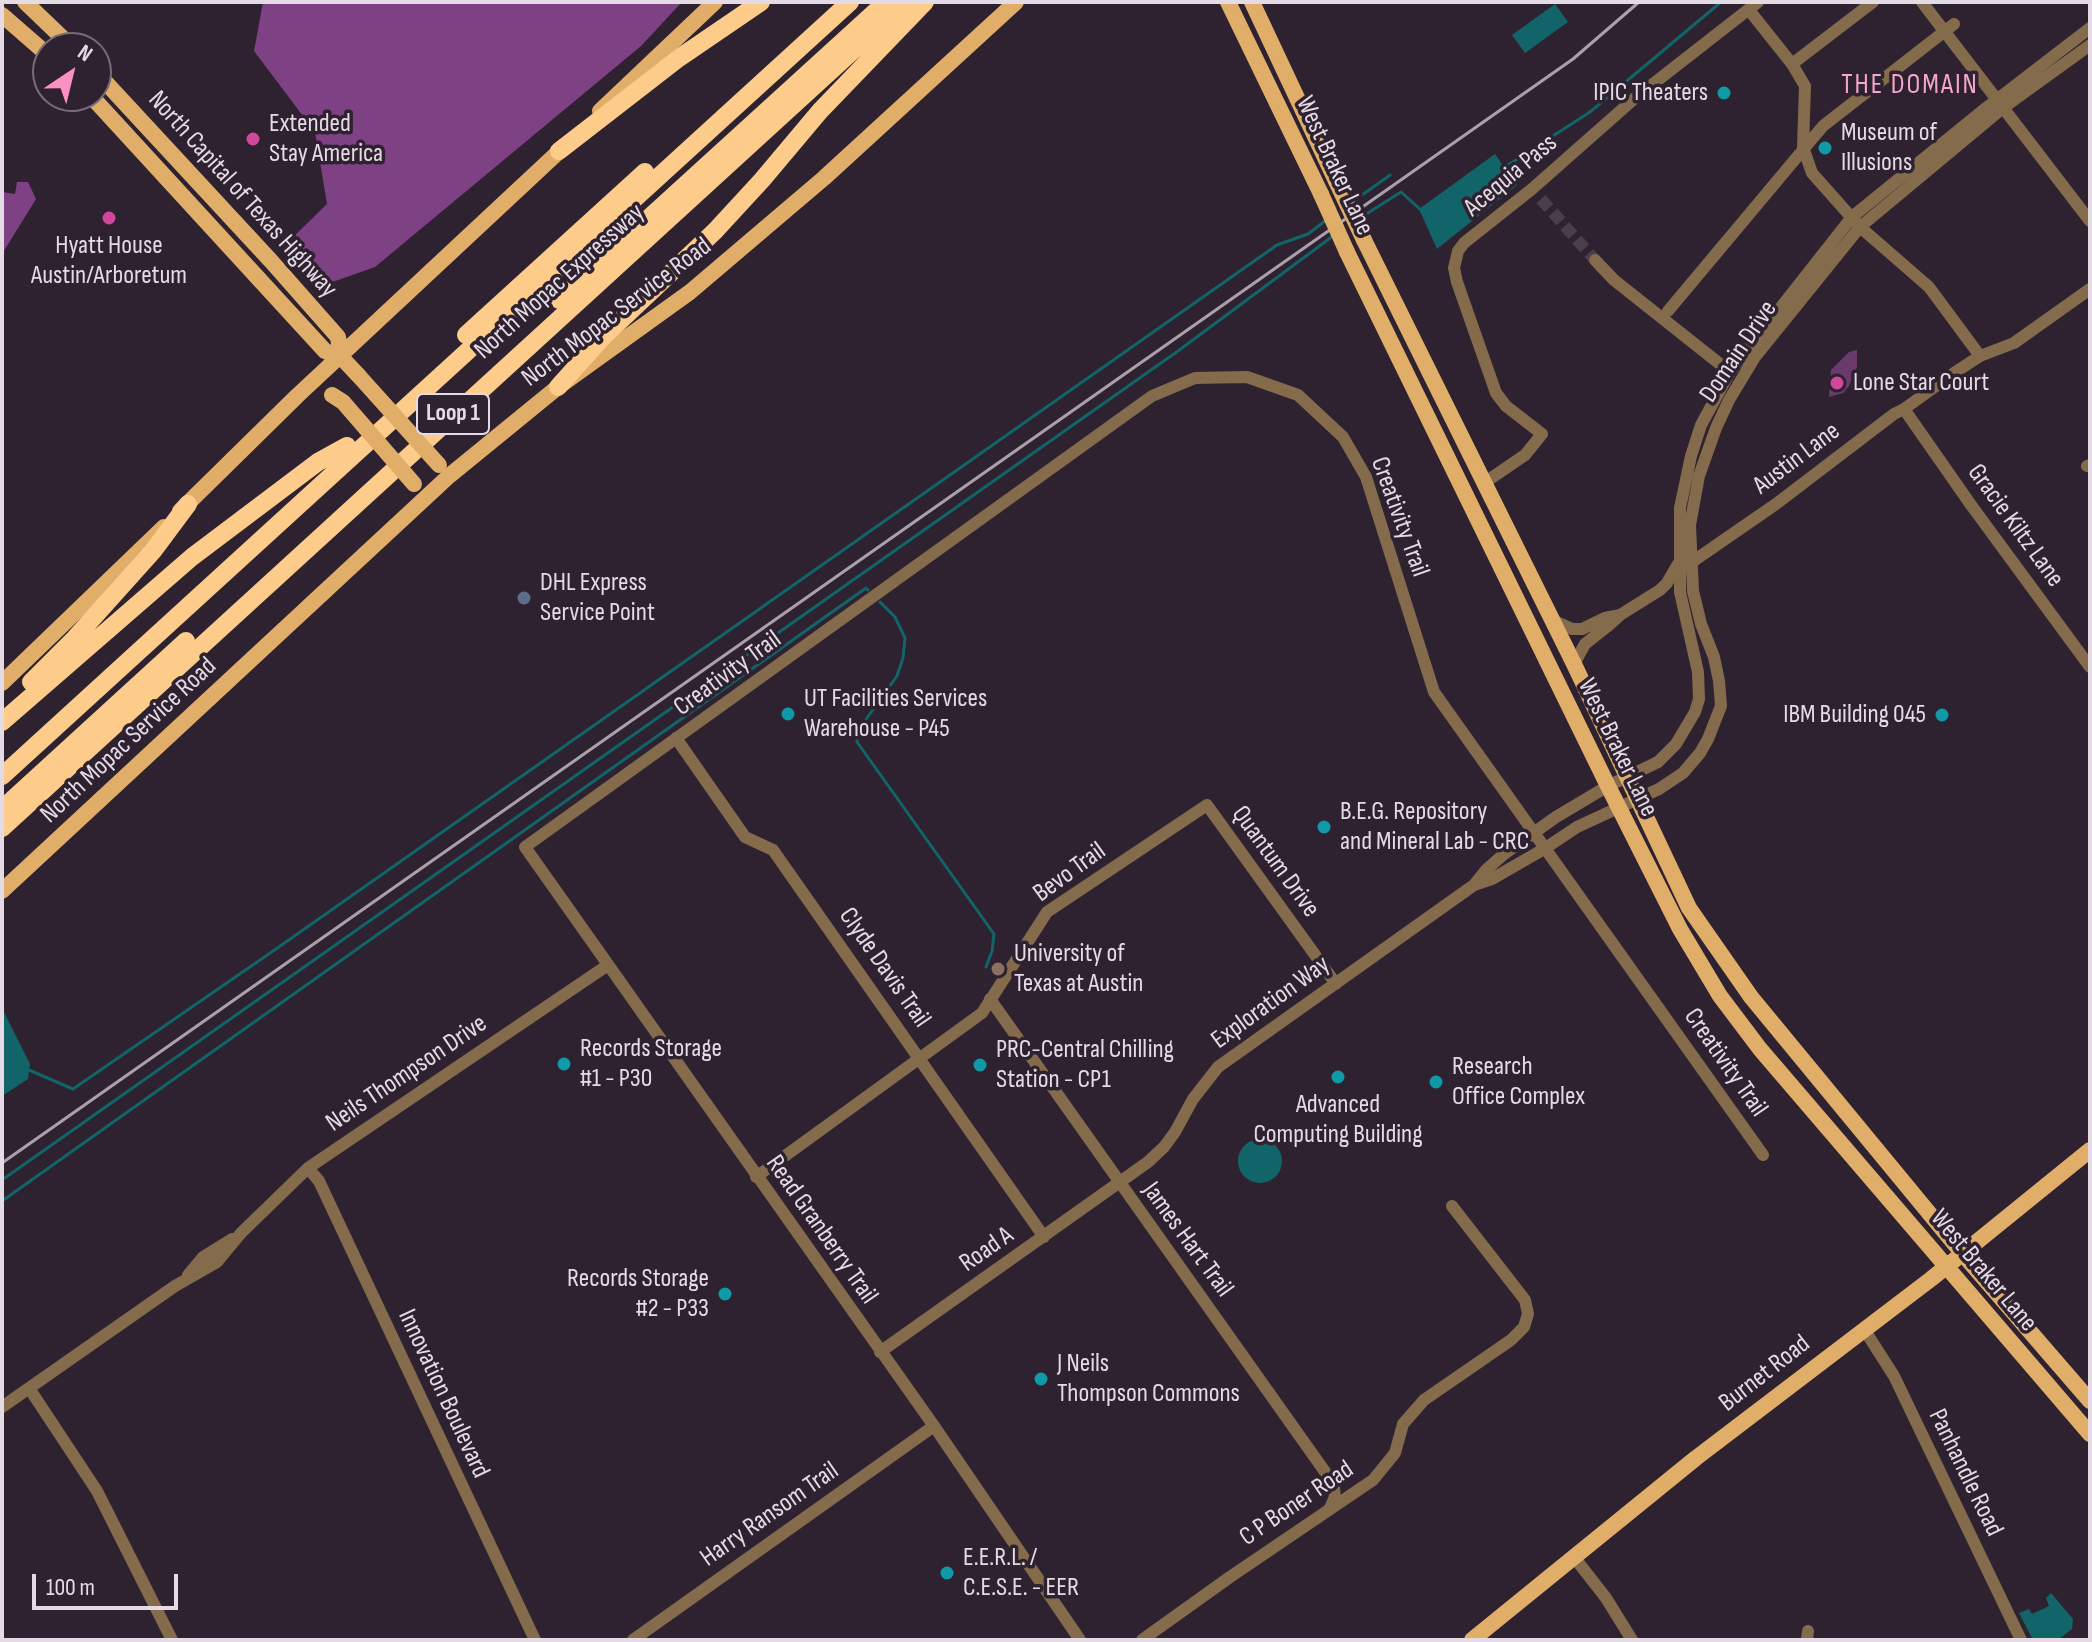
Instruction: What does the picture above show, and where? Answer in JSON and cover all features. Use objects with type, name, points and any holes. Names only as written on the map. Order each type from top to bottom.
[{"type":"highway","points":[[559,151],[679,58],[761,2]]},
{"type":"highway","name":"North Mopac Expressway","points":[[2,762],[832,2]]},
{"type":"highway","points":[[2,776],[850,2]]},
{"type":"highway","points":[[2,809],[886,2]]},
{"type":"highway","name":"North Mopac Expressway","points":[[2,828],[906,2]]},
{"type":"highway","points":[[558,387],[602,338],[715,231],[820,111],[925,2]]},
{"type":"highway","points":[[2,722],[192,557],[318,462],[347,446]]},
{"type":"highway","points":[[2,711],[75,638],[153,551],[188,504]]},
{"type":"main road","points":[[25,2],[56,32]]},
{"type":"main road","points":[[2,683],[297,396],[345,361],[377,323],[715,2]]},
{"type":"main road","name":"North Mopac Service Road","points":[[2,891],[406,515],[444,470],[690,292],[824,178],[1016,2]]},
{"type":"main road","name":"West Braker Lane","points":[[1228,2],[1608,786],[1680,929],[1720,996],[1760,1049],[2090,1434]]},
{"type":"main road","name":"West Braker Lane","points":[[1252,2],[1364,240],[1574,664],[1689,908],[1737,978],[1962,1253],[2090,1401]]},
{"type":"main road","points":[[2,15],[32,41]]},
{"type":"main road","name":"North Capital of Texas Highway","points":[[112,89],[338,337],[345,361]]},
{"type":"main road","name":"North Capital of Texas Highway","points":[[106,112],[325,351],[345,361],[444,470]]},
{"type":"main road","points":[[144,153],[158,139]]},
{"type":"main road","points":[[319,316],[343,328],[364,328],[377,323]]},
{"type":"main road","points":[[298,322],[317,358],[312,383]]},
{"type":"main road","points":[[297,396],[314,392],[332,395],[343,402],[414,484],[414,496],[406,515]]},
{"type":"main road","name":"Burnet Road","points":[[1472,1640],[1696,1458],[1948,1265],[2090,1150]]},
{"type":"street","points":[[1792,64],[1873,2]]},
{"type":"street","points":[[1922,2],[1949,28],[2000,104],[2090,221]]},
{"type":"street","points":[[1754,6],[1805,86],[1803,147],[1812,173],[1856,222],[1929,287],[1980,356]]},
{"type":"street","name":"Acequia Pass","points":[[1484,483],[1525,455],[1542,434],[1506,406],[1496,393],[1457,282],[1454,268],[1458,251],[1464,243],[1536,194],[1635,98],[1754,6]]},
{"type":"street","points":[[1668,311],[1823,126],[1949,28]]},
{"type":"street","name":"Domain Drive","points":[[1608,786],[1658,762],[1676,744],[1699,699],[1686,562],[1690,525],[1686,509],[1691,456],[1701,425],[1730,372],[1856,222],[2090,28]]},
{"type":"street","name":"Domain Drive","points":[[2000,104],[2090,45]]},
{"type":"street","name":"Domain Drive","points":[[1686,509],[1716,428],[1738,383],[1856,222]]},
{"type":"street","points":[[1595,260],[1614,280],[1730,372],[1733,379],[1704,441],[1703,464]]},
{"type":"street","name":"Austin Lane","points":[[1651,596],[1686,562],[1776,504],[1894,414],[1980,356],[2014,343],[2090,289]]},
{"type":"street","name":"Creativity Trail","points":[[525,847],[1152,396],[1195,378],[1247,377],[1298,395],[1343,437],[1366,477],[1434,692],[1763,1155]]},
{"type":"street","name":"Gracie Kiltz Lane","points":[[1904,409],[2090,667]]},
{"type":"street","points":[[1574,664],[1585,644],[1620,615],[1651,596],[1687,591]]},
{"type":"street","name":"Domain Drive","points":[[1619,808],[1659,789],[1683,773],[1708,739],[1721,706],[1714,657],[1687,591]]},
{"type":"street","points":[[1552,620],[1572,629],[1582,629],[1620,615]]},
{"type":"street","points":[[1695,712],[1717,717]]},
{"type":"street","name":"Clyde Davis Trail","points":[[676,738],[745,837],[773,850],[1044,1237]]},
{"type":"street","name":"Exploration Way","points":[[1120,1184],[1164,1147],[1193,1099],[1218,1067],[1474,885],[1486,870],[1532,833],[1608,786]]},
{"type":"street","name":"Bevo Trail","points":[[756,1177],[982,1013],[1047,912],[1207,805]]},
{"type":"street","name":"Quantum Drive","points":[[1207,805],[1336,984]]},
{"type":"street","name":"Exploration Way","points":[[1474,885],[1492,879],[1577,827],[1619,808]]},
{"type":"street","name":"Read Granberry Trail","points":[[525,847],[934,1426],[1080,1640]]},
{"type":"street","name":"Neils Thompson Drive","points":[[2,1407],[183,1280],[203,1257],[241,1233],[308,1168],[608,965]]},
{"type":"street","name":"James Hart Trail","points":[[990,999],[1328,1476],[1335,1497],[1329,1510]]},
{"type":"street","name":"Innovation Boulevard","points":[[308,1168],[319,1181],[535,1640]]},
{"type":"street","name":"Road A","points":[[880,1352],[1120,1184]]},
{"type":"street","name":"C P Boner Road","points":[[1142,1640],[1373,1480],[1395,1453],[1403,1424],[1424,1400],[1511,1340],[1524,1327],[1528,1314],[1525,1300],[1452,1206]]},
{"type":"street","name":"Panhandle Road","points":[[1864,1329],[1894,1376],[2021,1640]]},
{"type":"street","points":[[29,1388],[97,1491],[172,1640]]},
{"type":"street","name":"Harry Ransom Trail","points":[[633,1640],[934,1426]]},
{"type":"street","points":[[1574,1557],[1606,1598],[1632,1640]]},
{"type":"shaded area","points":[[263,2],[682,2],[641,46],[375,267],[324,285],[285,245],[327,204],[315,132],[254,51]]},
{"type":"shaded area","points":[[1555,4],[1568,22],[1525,53],[1512,35]]},
{"type":"shaded area","points":[[1495,154],[1517,185],[1437,249],[1419,209]]},
{"type":"shaded area","points":[[17,182],[28,182],[36,199],[2,254],[2,192],[15,194]]},
{"type":"shaded area","points":[[1857,350],[1857,367],[1849,386],[1843,393],[1829,397],[1831,370],[1849,352]]},
{"type":"shaded area","points":[[2,1008],[30,1064],[28,1079],[2,1096]]},
{"type":"shaded area","points":[[1260,1139],[1275,1146],[1282,1161],[1275,1176],[1260,1183],[1245,1176],[1238,1161],[1245,1146]]},
{"type":"shaded area","points":[[2051,1593],[2073,1619],[2072,1629],[2058,1640],[2033,1640],[2019,1613],[2029,1609],[2032,1614],[2049,1606],[2046,1598]]},
{"type":"waterway","points":[[1502,169],[1590,112],[1721,2]]},
{"type":"waterway","points":[[1351,203],[1390,175]]},
{"type":"waterway","points":[[1360,218],[1401,192],[1421,210]]},
{"type":"waterway","points":[[29,1070],[73,1089],[1277,245],[1308,234],[1325,221]]},
{"type":"waterway","points":[[2,1180],[1178,351],[1333,236]]},
{"type":"waterway","points":[[2,1201],[866,588],[868,590]]},
{"type":"waterway","points":[[880,602],[895,617],[905,638],[903,658],[897,676],[857,732],[857,742],[994,934],[986,967]]},
{"type":"tunnel","points":[[1541,199],[1595,260]]},
{"type":"railway","points":[[2,1163],[1573,59],[1639,2]]},
{"type":"place","name":"IPIC Theaters","points":[[1724,93]]},
{"type":"place","name":"Extended Stay America","points":[[253,139]]},
{"type":"place","name":"Museum of Illusions","points":[[1825,148]]},
{"type":"place","name":"Hyatt House Austin/Arboretum","points":[[109,218]]},
{"type":"place","name":"Lone Star Court","points":[[1837,383]]},
{"type":"place","name":"DHL Express Service Point","points":[[524,598]]},
{"type":"place","name":"UT Facilities Services Warehouse - P45","points":[[788,714]]},
{"type":"place","name":"IBM Building 045","points":[[1942,715]]},
{"type":"place","name":"B.E.G. Repository and Mineral Lab - CRC","points":[[1324,827]]},
{"type":"place","name":"University of Texas at Austin","points":[[998,969]]},
{"type":"place","name":"Records Storage #1 - P30","points":[[564,1064]]},
{"type":"place","name":"PRC-Central Chilling Station - CP1","points":[[980,1065]]},
{"type":"place","name":"Advanced Computing Building","points":[[1338,1077]]},
{"type":"place","name":"Research Office Complex","points":[[1436,1082]]},
{"type":"place","name":"Records Storage #2 - P33","points":[[725,1294]]},
{"type":"place","name":"J Neils Thompson Commons","points":[[1041,1379]]},
{"type":"place","name":"E.E.R.L. / C.E.S.E. - EER","points":[[947,1573]]},
{"type":"district","name":"THE DOMAIN","points":[[1910,86]]}]
